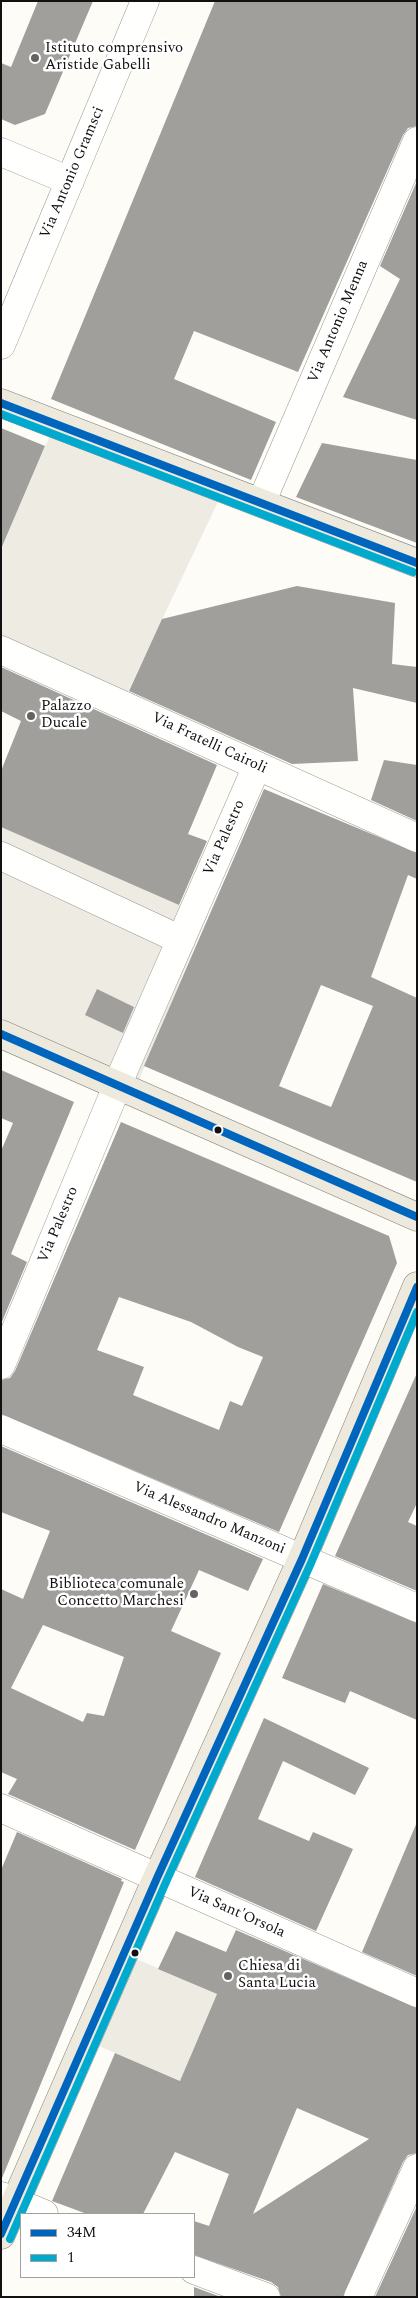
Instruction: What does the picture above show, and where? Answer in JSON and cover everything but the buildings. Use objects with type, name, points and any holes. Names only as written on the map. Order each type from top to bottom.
[{"type":"main road","points":[[1,403],[417,563]]},
{"type":"main road","points":[[1,1034],[417,1217]]},
{"type":"main road","points":[[1,2235],[8,2200],[302,1559],[417,1286]]},
{"type":"street","name":"Via Antonio Gramsci","points":[[1,345],[145,1]]},
{"type":"street","name":"Via Antonio Menna","points":[[261,503],[417,141]]},
{"type":"street","points":[[1,152],[70,182]]},
{"type":"street","name":"Via Fratelli Cairoli","points":[[1,650],[417,838]]},
{"type":"street","name":"Via Palestro","points":[[1,1364],[117,1085],[257,766]]},
{"type":"street","points":[[1,856],[181,940]]},
{"type":"street","name":"Via Alessandro Manzoni","points":[[1,1429],[417,1608]]},
{"type":"street","name":"Via Sant'Orsola","points":[[1,1808],[417,1993]]},
{"type":"street","points":[[358,2297],[417,2168]]},
{"type":"street","points":[[8,2200],[41,2213]]},
{"type":"street","points":[[195,2270],[266,2297]]},
{"type":"shaded area","points":[[55,424],[224,489],[122,704],[1,650],[1,549]]},
{"type":"shaded area","points":[[1,827],[207,917],[134,1092],[1,1034]]},
{"type":"shaded area","points":[[125,1954],[217,1994],[190,2057],[273,2092],[277,2122],[87,2041]]},
{"type":"transit line","name":"34M","points":[[1,403],[417,563]]},
{"type":"transit line","name":"1","points":[[1,414],[413,572]]},
{"type":"transit line","name":"34M","points":[[1,1034],[417,1217]]},
{"type":"transit line","name":"34M","points":[[1,2234],[157,1878],[302,1559],[417,1287]]},
{"type":"transit line","name":"1","points":[[21,2213],[166,1882],[311,1563],[417,1312]]},
{"type":"transit line","name":"1","points":[[10,2239],[20,2216]]},
{"type":"place","name":"Istituto comprensivo Aristide Gabelli","points":[[35,58]]},
{"type":"place","name":"Palazzo Ducale","points":[[31,716]]},
{"type":"place","name":"Biblioteca comunale Concetto Marchesi","points":[[194,1594]]},
{"type":"place","name":"Chiesa di Santa Lucia","points":[[228,1976]]}]
